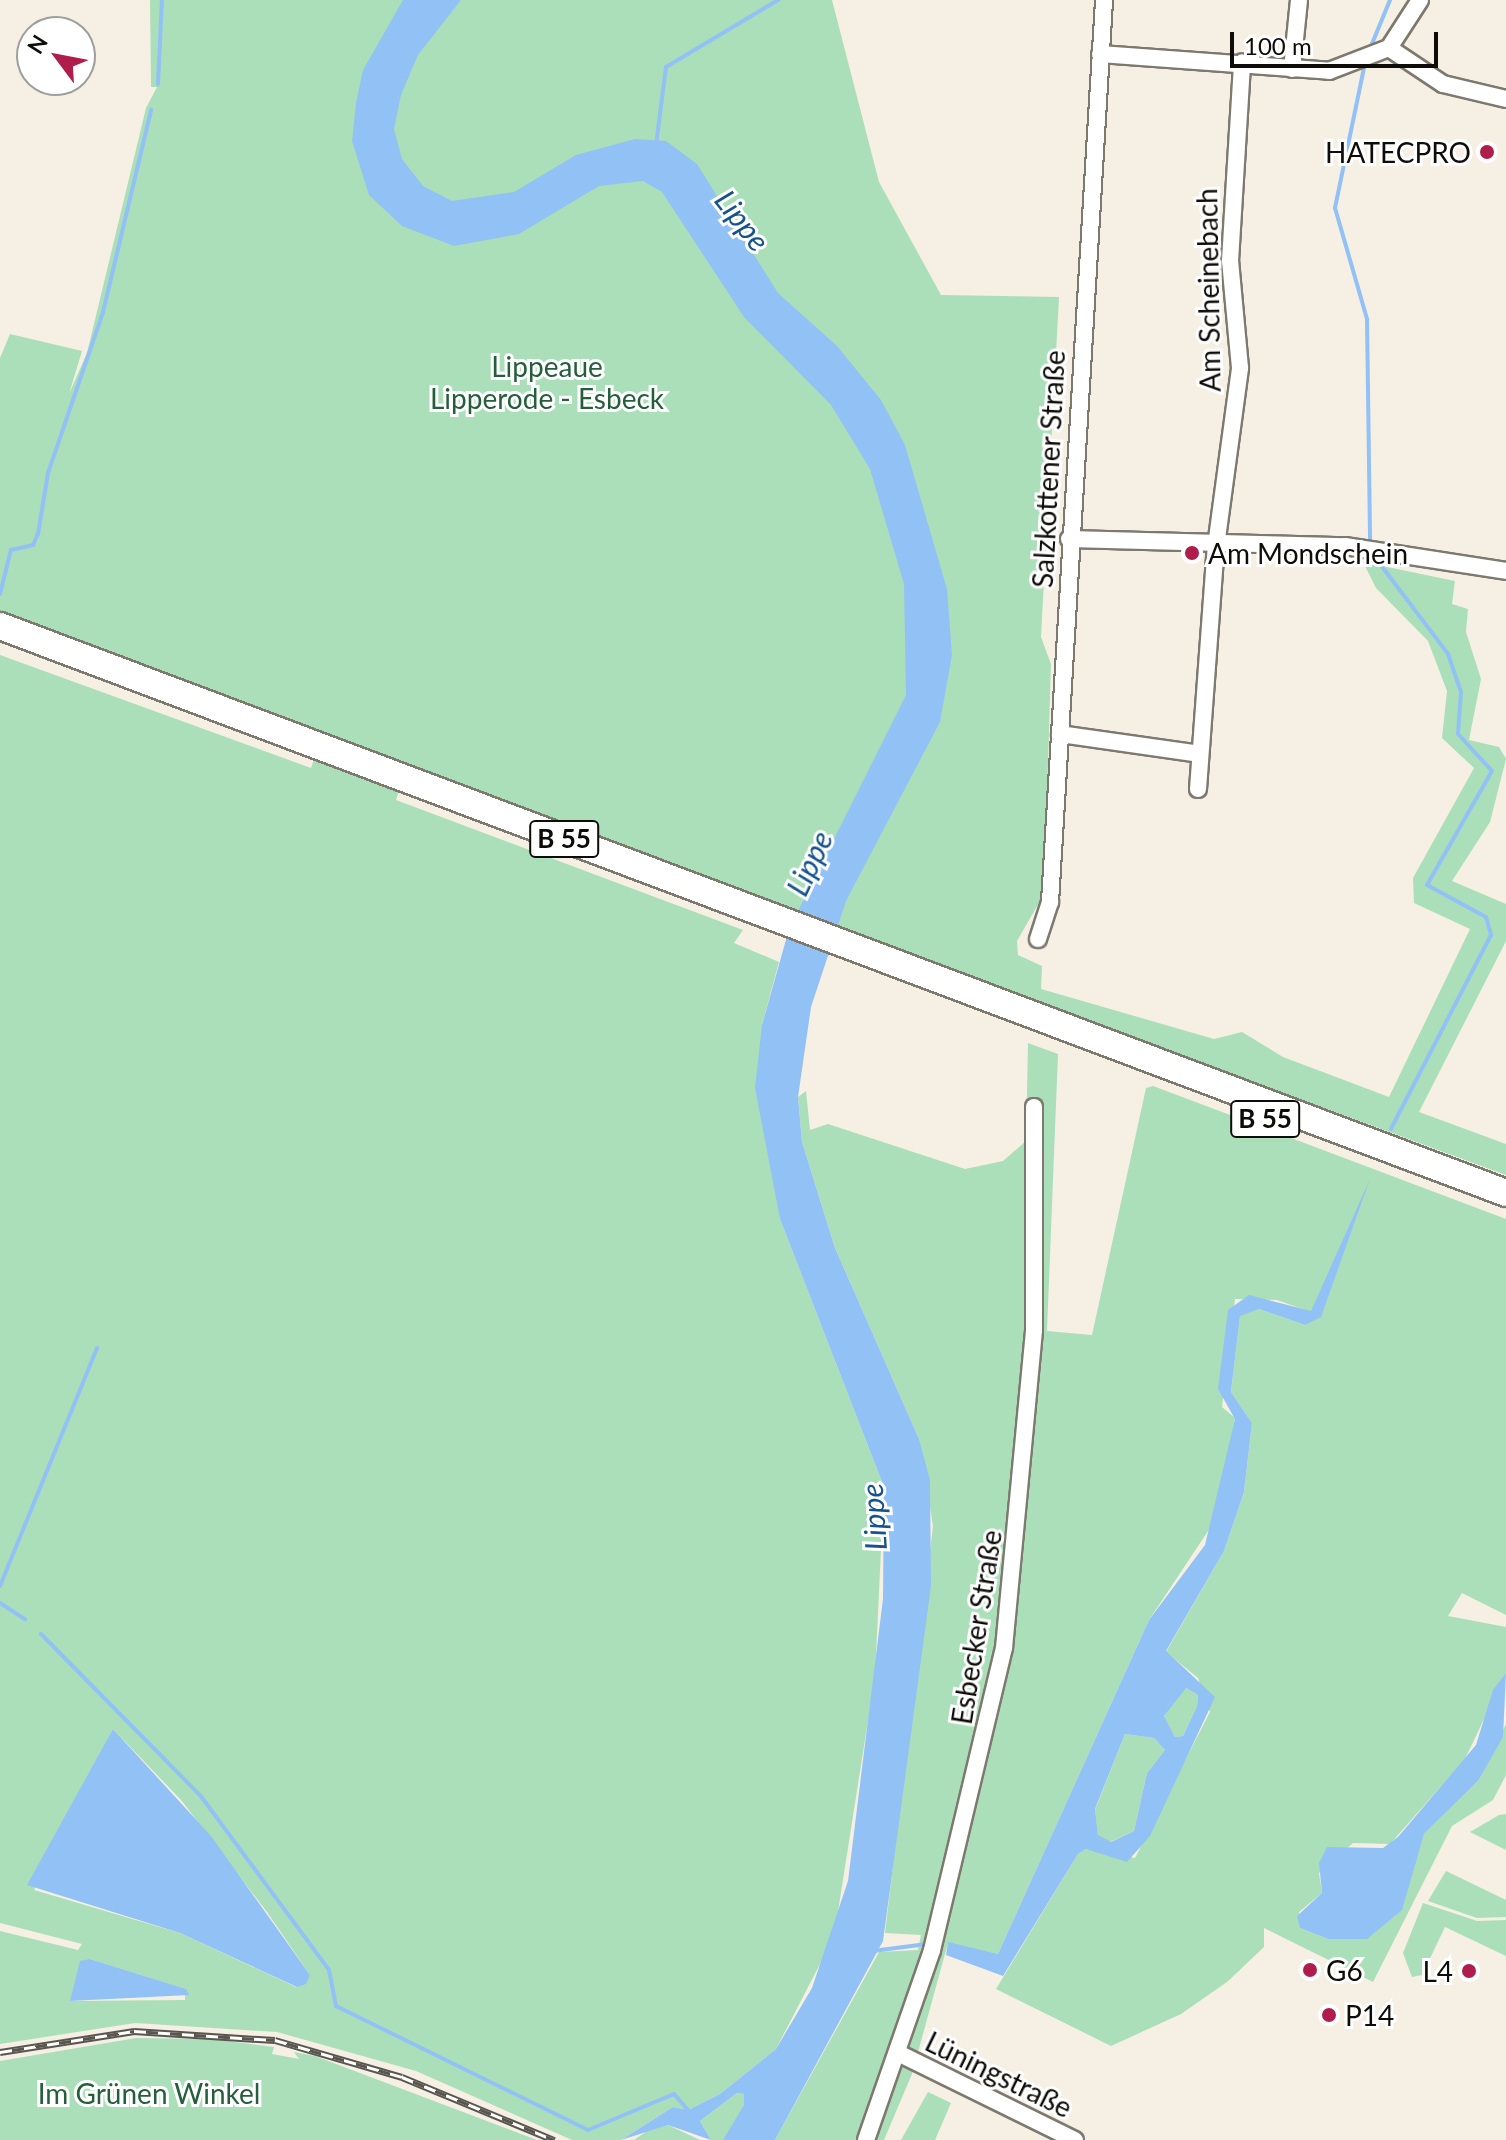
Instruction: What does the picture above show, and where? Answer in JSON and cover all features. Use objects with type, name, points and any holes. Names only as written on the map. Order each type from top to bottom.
[{"type":"highway","name":"B 55","points":[[0,626],[311,752]]},
{"type":"highway","name":"B 55","points":[[0,644],[411,789],[906,976],[1506,1210]]},
{"type":"highway","name":"B 55","points":[[906,976],[1506,1193]]},
{"type":"street","name":"Salzkottener Straße","points":[[1038,939],[1050,902],[1069,539],[1104,0]]},
{"type":"street","points":[[1292,69],[1299,0]]},
{"type":"street","points":[[1100,54],[1242,62],[1292,69],[1354,66],[1389,48],[1420,0]]},
{"type":"street","points":[[1389,48],[1443,84],[1506,99]]},
{"type":"street","name":"Am Scheinebach","points":[[1198,789],[1216,546],[1240,368],[1230,261],[1242,62]]},
{"type":"street","points":[[1069,539],[1364,549],[1506,571]]},
{"type":"street","points":[[1060,734],[1200,754]]},
{"type":"street","name":"Esbecker Straße","points":[[866,2140],[900,2054],[934,1944],[1004,1648],[1019,1537],[1035,1317],[1034,1107]]},
{"type":"street","name":"Lüningstraße","points":[[900,2054],[1075,2140]]},
{"type":"green space","name":"Lippeaue Lipperode - Esbeck","points":[[150,0],[832,0],[879,182],[941,295],[1059,297],[1041,637],[1051,664],[1044,894],[1017,941],[1018,955],[1042,966],[1041,989],[1214,1039],[1242,1032],[1283,1057],[1389,1097],[1470,929],[1414,903],[1413,878],[1474,768],[1442,738],[1447,691],[1428,641],[1376,588],[1363,562],[1455,581],[1452,604],[1468,609],[1466,632],[1481,679],[1469,740],[1499,747],[1506,759],[1490,822],[1452,881],[1506,904],[1506,941],[1419,1112],[1506,1144],[1506,1175],[406,769],[396,800],[743,930],[734,943],[779,962],[762,1025],[780,1219],[884,1487],[875,1676],[834,1937],[776,2049],[720,2094],[688,2110],[673,2107],[621,2140],[572,2140],[416,2071],[277,2032],[135,2023],[0,2044],[0,1931],[78,1950],[82,1944],[0,1923],[0,655],[311,768],[322,736],[0,613],[0,358],[10,334],[82,351],[69,394],[87,353],[146,108],[157,87],[151,87]],"holes":[[[113,1729],[181,1800],[267,1912],[310,1975],[296,1987],[180,1933],[34,1890]],[[90,1959],[185,1989],[185,2000],[70,2001]]]},
{"type":"green space","points":[[1028,1043],[1058,1054],[1047,1331],[1092,1335],[1146,1088],[1153,1086],[1506,1219],[1506,1615],[1462,1593],[1448,1616],[1506,1627],[1506,1673],[1465,1759],[1390,1844],[1353,1843],[1319,1873],[1322,1893],[1299,1912],[1300,1928],[1328,1939],[1412,1865],[1424,1834],[1478,1781],[1506,1724],[1506,1775],[1493,1800],[1452,1826],[1373,1982],[1264,1928],[1264,1947],[1227,1982],[1181,2014],[1111,2046],[996,1989],[1078,1854],[1086,1849],[1135,1858],[1210,1712],[1198,1678],[1166,1652],[1224,1551],[1244,1492],[1252,1423],[1231,1392],[1240,1315],[1259,1309],[1305,1325],[1311,1312],[1277,1300],[1235,1299],[1222,1407],[1235,1418],[1218,1516],[1149,1620],[998,1954],[948,1943],[912,2074],[884,2140],[775,2140],[879,1952],[918,1950],[921,1935],[885,1933],[933,1526],[919,1439],[835,1248],[802,1142],[798,1097],[806,1091],[810,1130],[828,1124],[965,1169],[1003,1161],[1026,1141]]},
{"type":"green space","points":[[1186,1688],[1198,1695],[1197,1706],[1183,1736],[1175,1737],[1164,1717],[1178,1690]]},
{"type":"green space","points":[[1125,1734],[1154,1738],[1165,1750],[1147,1773],[1134,1831],[1110,1842],[1098,1836],[1095,1810]]},
{"type":"green space","points":[[1506,1814],[1506,1850],[1470,1832],[1499,1815]]},
{"type":"green space","points":[[1446,1871],[1506,1900],[1506,1917],[1477,1918],[1428,1901]]},
{"type":"green space","points":[[1423,1903],[1477,1921],[1506,1920],[1506,1956],[1445,1927],[1422,1975],[1412,1977],[1403,1953]]},
{"type":"green space","name":"Im Grünen Winkel","points":[[136,2038],[213,2039],[274,2047],[272,2054],[299,2059],[294,2052],[315,2056],[537,2140],[0,2140],[0,2061]]},
{"type":"green space","points":[[928,2092],[951,2103],[935,2140],[901,2140]]},
{"type":"green space","points":[[737,2093],[744,2094],[744,2105],[735,2125],[723,2140],[711,2140],[700,2121]]},
{"type":"green space","points":[[668,2125],[700,2140],[634,2140],[647,2131]]},
{"type":"water","points":[[403,0],[461,0],[418,55],[401,95],[394,129],[402,159],[423,186],[452,201],[514,192],[576,155],[635,139],[666,141],[697,164],[778,293],[837,346],[881,400],[905,445],[947,589],[952,655],[940,722],[846,901],[811,1007],[798,1097],[802,1142],[835,1248],[919,1439],[930,1480],[931,1586],[883,1941],[775,2140],[723,2140],[744,2105],[744,2094],[737,2093],[700,2121],[711,2140],[668,2125],[621,2140],[673,2107],[688,2110],[720,2094],[776,2049],[812,1988],[848,1881],[883,1599],[884,1487],[780,1219],[755,1088],[762,1025],[789,929],[906,695],[904,584],[870,469],[831,405],[744,317],[662,192],[643,181],[599,186],[519,234],[454,246],[402,226],[369,195],[352,141],[356,103],[363,70]]},
{"type":"water","points":[[1370,1179],[1321,1317],[1305,1325],[1259,1309],[1240,1316],[1231,1392],[1252,1423],[1244,1492],[1224,1551],[1166,1651],[1215,1697],[1150,1836],[1127,1862],[1086,1849],[1078,1854],[1003,1976],[946,1955],[948,1942],[998,1954],[1149,1620],[1205,1545],[1235,1419],[1218,1389],[1228,1310],[1249,1295],[1311,1311]],"holes":[[[1186,1688],[1198,1695],[1197,1706],[1183,1736],[1175,1737],[1164,1716]],[[1125,1734],[1154,1738],[1165,1750],[1147,1773],[1134,1831],[1111,1842],[1098,1835],[1095,1809]]]},
{"type":"water","points":[[1506,1673],[1503,1737],[1478,1781],[1424,1834],[1402,1910],[1367,1939],[1328,1939],[1300,1928],[1297,1916],[1322,1893],[1319,1863],[1327,1847],[1383,1848],[1398,1837],[1476,1745],[1493,1690]]},
{"type":"water","points":[[113,1729],[211,1836],[310,1975],[306,1984],[297,1987],[180,1933],[27,1885]]},
{"type":"water","points":[[90,1959],[186,1989],[189,1995],[70,2001],[80,1961]]},
{"type":"waterway","points":[[158,84],[162,0]]},
{"type":"waterway","points":[[656,145],[666,67],[778,0]]},
{"type":"waterway","points":[[1369,51],[1390,0]]},
{"type":"waterway","points":[[1365,63],[1335,208],[1367,319],[1370,544]]},
{"type":"waterway","points":[[0,594],[11,550],[33,545],[38,534],[48,473],[103,312],[151,110]]},
{"type":"waterway","points":[[1374,556],[1448,654],[1461,692],[1458,734],[1492,771],[1427,885],[1486,917],[1491,935],[1391,1129]]},
{"type":"waterway","points":[[0,1586],[97,1348]]},
{"type":"waterway","points":[[0,1603],[25,1619]]},
{"type":"waterway","points":[[41,1634],[200,1795],[329,1970],[336,2006],[588,2130],[674,2094],[688,2110]]},
{"type":"waterway","points":[[873,1951],[927,1944]]},
{"type":"railway","points":[[0,2052],[134,2031],[275,2040],[402,2077],[554,2140]]},
{"type":"place","name":"HATECPRO","points":[[1487,152]]},
{"type":"place","name":"Am Mondschein","points":[[1192,553]]},
{"type":"place","name":"G6","points":[[1310,1970]]},
{"type":"place","name":"L4","points":[[1469,1971]]},
{"type":"place","name":"P14","points":[[1329,2015]]},
{"type":"water label","name":"Lippe","points":[[743,220]]},
{"type":"water label","name":"Lippe","points":[[809,863]]},
{"type":"water label","name":"Lippe","points":[[873,1517]]}]
